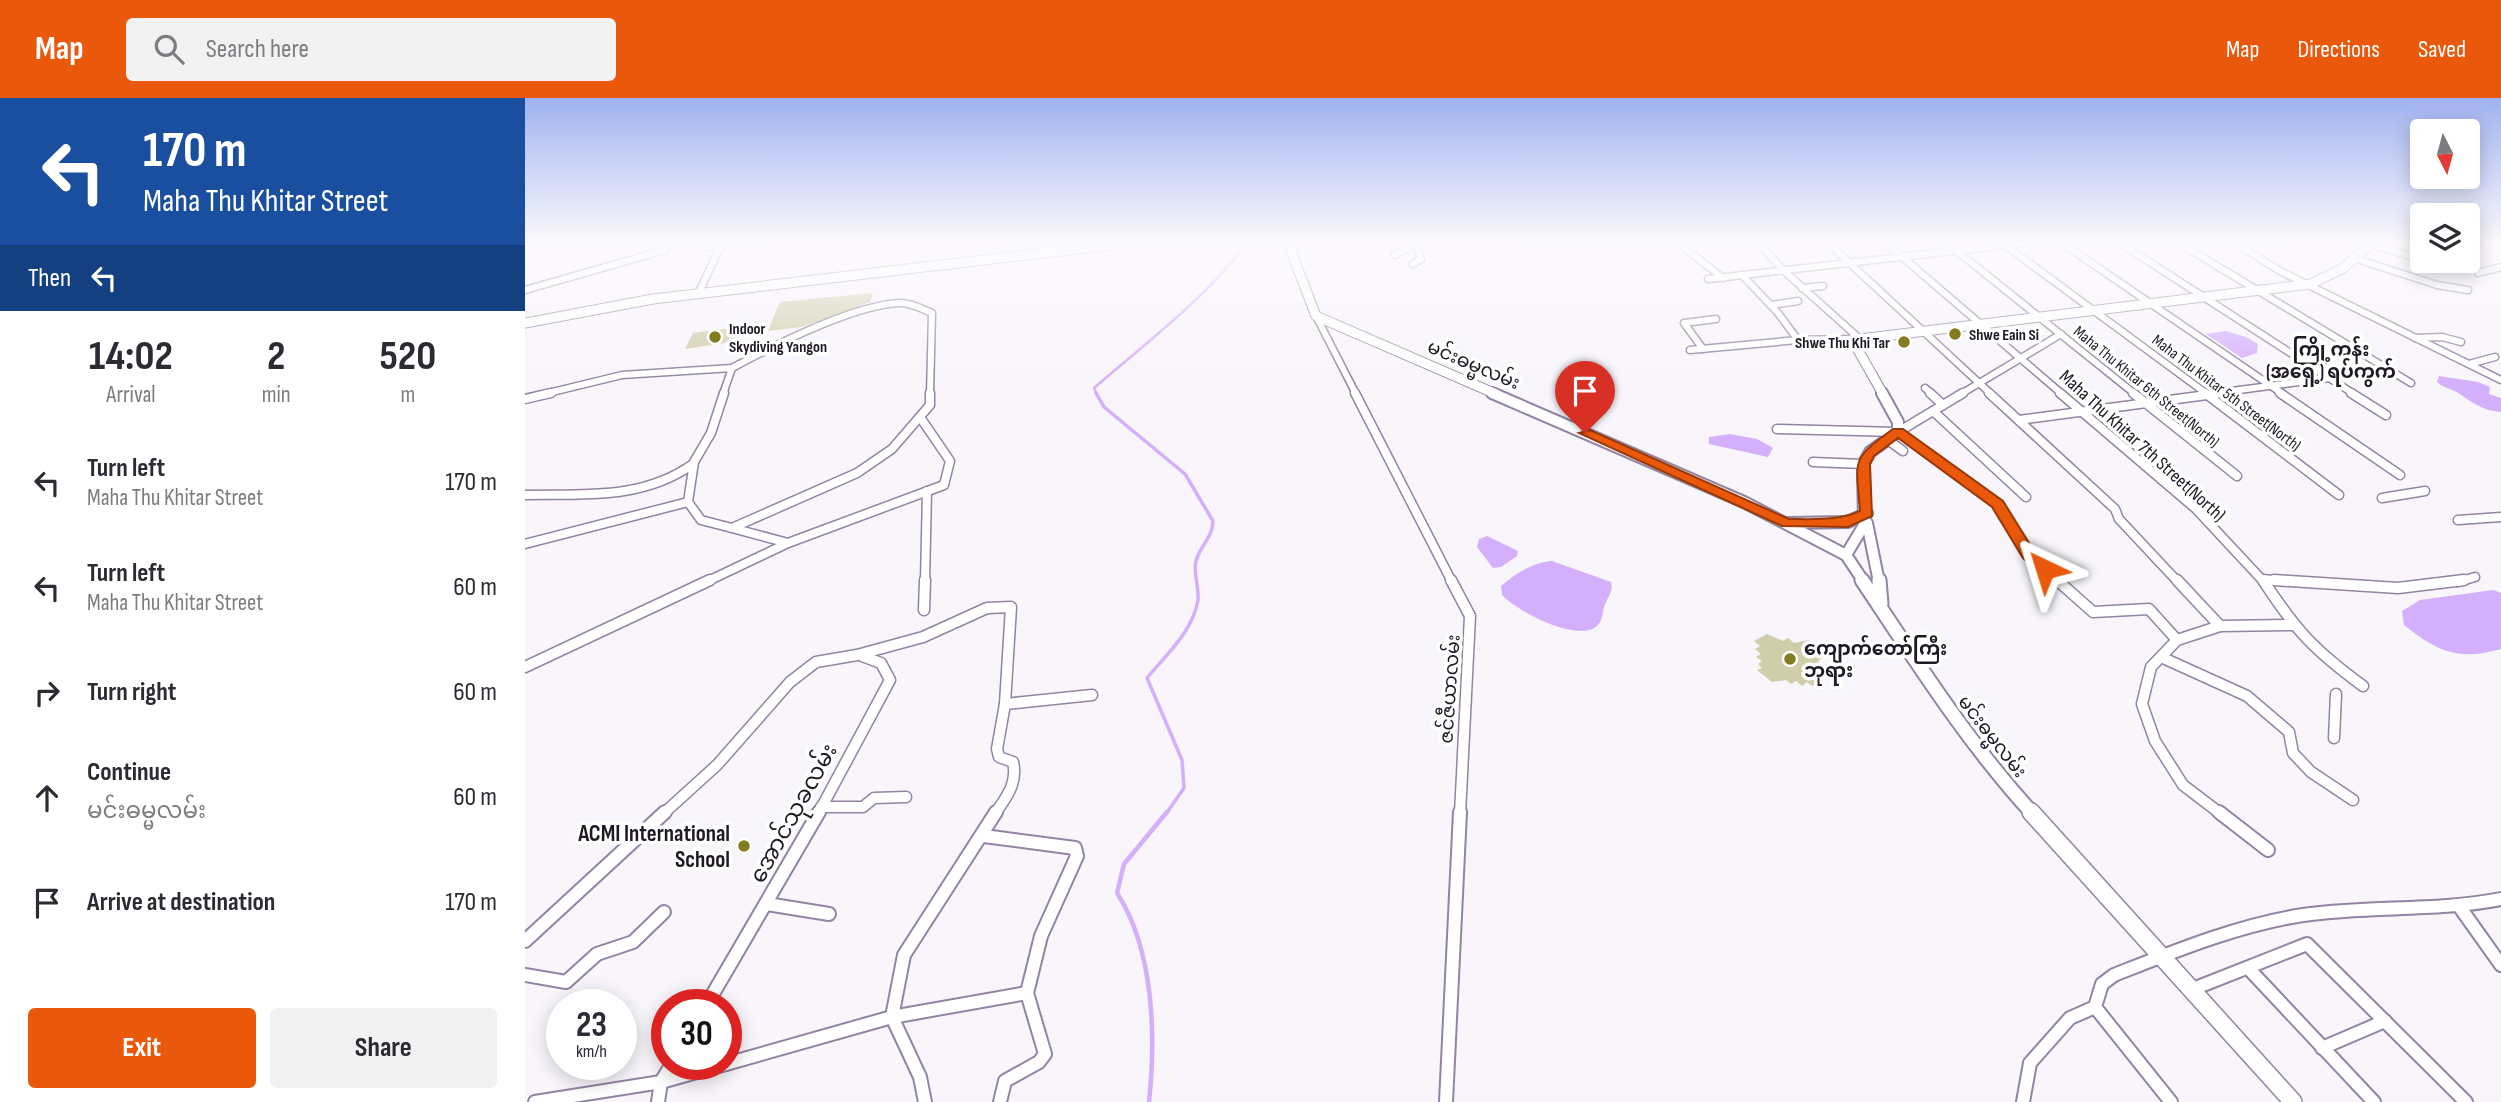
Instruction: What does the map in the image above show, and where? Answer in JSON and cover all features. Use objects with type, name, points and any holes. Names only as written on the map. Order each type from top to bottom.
[{"type":"main road","points":[[527,321],[610,305],[733,290]]},
{"type":"main road","points":[[1305,290],[1315,316]]},
{"type":"main road","points":[[1881,604],[1879,577],[1867,518],[1863,464],[1868,454],[1898,432],[1898,422],[1858,350],[1860,339],[2258,290]]},
{"type":"main road","name":"မင်းဓမ္မလမ်း","points":[[1315,316],[1787,523],[1846,555],[1881,604],[1950,713],[1990,767],[2163,955],[2293,1102]]},
{"type":"main road","points":[[1787,523],[1848,522],[1867,518]]},
{"type":"main road","points":[[1846,555],[1862,536],[1867,518]]},
{"type":"street","points":[[698,294],[700,290]]},
{"type":"street","points":[[1756,290],[1798,340]]},
{"type":"street","points":[[1804,290],[1860,339]]},
{"type":"street","points":[[1877,290],[2115,509],[2119,519],[2220,626]]},
{"type":"street","name":"Maha Thu Khitar 7th Street(North)","points":[[1942,290],[2196,509],[2262,579],[2293,625],[2333,666],[2363,686]]},
{"type":"street","name":"Maha Thu Khitar 6th Street(North)","points":[[2006,290],[2237,476]]},
{"type":"street","name":"Maha Thu Khitar 5th Street(North)","points":[[2069,290],[2339,495]]},
{"type":"street","points":[[2130,290],[2400,475]]},
{"type":"street","points":[[2195,290],[2386,415]]},
{"type":"street","points":[[2258,290],[2411,383]]},
{"type":"street","points":[[2321,290],[2413,338],[2500,379]]},
{"type":"street","points":[[1771,305],[1798,301]]},
{"type":"street","points":[[525,399],[622,375],[732,368],[751,357],[898,303],[932,313],[930,405],[892,449],[857,473],[733,528]]},
{"type":"street","name":"ဇင်ဇီယာလမ်း","points":[[1315,316],[1470,616],[1446,1102]]},
{"type":"street","points":[[1703,349],[1684,327],[1684,323],[1717,319]]},
{"type":"street","points":[[1777,429],[1898,432],[2061,334]]},
{"type":"street","points":[[2413,338],[2442,337],[2461,342]]},
{"type":"street","points":[[1690,350],[1798,340],[1860,339]]},
{"type":"street","points":[[2469,365],[2495,357]]},
{"type":"street","points":[[525,495],[638,489],[686,471],[711,433],[732,368]]},
{"type":"street","points":[[2019,421],[2390,370]]},
{"type":"street","points":[[1925,388],[1943,405]]},
{"type":"street","points":[[1933,411],[2026,497]]},
{"type":"street","points":[[525,667],[788,543],[944,485],[950,460],[920,417]]},
{"type":"street","points":[[1898,432],[1997,504],[2028,554],[2093,611],[2149,608],[2177,640]]},
{"type":"street","points":[[1888,440],[1903,452]]},
{"type":"street","points":[[694,462],[688,502],[701,520],[788,543]]},
{"type":"street","points":[[1813,463],[1863,464]]},
{"type":"street","points":[[924,610],[927,491]]},
{"type":"street","points":[[2382,498],[2425,491]]},
{"type":"street","points":[[525,544],[688,502]]},
{"type":"street","points":[[2458,520],[2501,517]]},
{"type":"street","points":[[2262,579],[2395,587],[2453,585],[2476,577]]},
{"type":"street","points":[[525,941],[717,765],[757,723],[790,682],[816,663],[923,637],[987,608],[1011,607],[1005,704],[997,749],[999,757],[1013,762],[1016,774],[1013,786],[984,836],[904,956],[892,1017],[920,1077],[925,1102]]},
{"type":"street","points":[[2268,850],[2183,785],[2155,741],[2142,704],[2151,667],[2177,640],[2220,626],[2293,625]]},
{"type":"street","name":"အောင်သုခလမ်း","points":[[716,989],[767,904],[890,680],[887,668],[875,658],[857,655]]},
{"type":"street","points":[[2161,657],[2247,696],[2289,732],[2293,752],[2311,772],[2353,800]]},
{"type":"street","points":[[2334,738],[2336,694]]},
{"type":"street","points":[[1005,704],[1093,695]]},
{"type":"street","points":[[821,807],[863,807],[874,798],[905,797]]},
{"type":"street","points":[[984,836],[1075,848],[1077,856],[1041,936],[1027,993],[1045,1054],[1041,1059],[1006,1077],[1000,1085],[1000,1102]]},
{"type":"street","points":[[2023,1102],[2030,1063],[2070,1018],[2095,1007],[2102,984],[2113,975],[2163,955],[2303,915],[2459,906],[2501,899]]},
{"type":"street","points":[[767,904],[829,914]]},
{"type":"street","points":[[2459,906],[2501,965]]},
{"type":"street","points":[[525,975],[566,982],[597,954],[633,942],[664,912]]},
{"type":"street","points":[[2193,989],[2307,944],[2466,1102]]},
{"type":"street","points":[[2248,968],[2374,1102]]},
{"type":"street","points":[[742,1059],[892,1017],[1027,993]]},
{"type":"street","points":[[2095,1007],[2171,1102]]},
{"type":"street","points":[[2322,1048],[2385,1021]]},
{"type":"street","points":[[535,1102],[575,1099],[668,1080]]},
{"type":"street","points":[[658,1102],[661,1082]]},
{"type":"shaded area","points":[[2226,331],[2258,344],[2257,353],[2242,358],[2206,334]]},
{"type":"shaded area","points":[[2439,376],[2478,382],[2490,387],[2489,394],[2501,398],[2501,412],[2483,408],[2442,386],[2437,382]]},
{"type":"shaded area","points":[[1730,434],[1757,439],[1773,448],[1768,457],[1709,444],[1709,437]]},
{"type":"shaded area","points":[[1487,536],[1518,551],[1517,556],[1501,567],[1493,568],[1477,547],[1479,539]]},
{"type":"shaded area","points":[[1552,561],[1611,582],[1611,591],[1596,627],[1587,631],[1561,628],[1520,609],[1502,595],[1501,586],[1512,577],[1531,566]]},
{"type":"shaded area","points":[[2493,590],[2501,593],[2501,649],[2472,654],[2449,652],[2427,642],[2404,625],[2402,611],[2420,600]]},
{"type":"building","points":[[873,293],[870,302],[802,327],[768,331],[780,302]]},
{"type":"building","name":"Indoor Skydiving Yangon","points":[[744,326],[738,341],[685,349],[693,333]]},
{"type":"building","name":"ကျောက်တော်ကြီး ဘုရား","points":[[1767,634],[1783,641],[1788,638],[1794,643],[1809,640],[1824,651],[1820,654],[1824,657],[1818,661],[1823,665],[1818,667],[1824,672],[1819,674],[1824,678],[1812,686],[1807,682],[1802,686],[1796,681],[1791,684],[1786,680],[1772,682],[1757,670],[1762,668],[1758,664],[1762,661],[1756,657],[1761,654],[1755,649],[1760,646],[1754,641]]},
{"type":"waterway","points":[[1097,394],[1094,388],[1206,290]]},
{"type":"waterway","points":[[1096,393],[1104,407],[1185,474],[1213,521],[1211,532],[1196,561],[1198,600],[1191,622],[1178,642],[1147,678],[1182,760],[1184,788],[1166,814]]},
{"type":"waterway","points":[[1149,1102],[1152,1022],[1145,967],[1139,940],[1117,893],[1124,864],[1167,812]]},
{"type":"place","name":"Shwe Eain Si","points":[[1955,334]]},
{"type":"place","name":"Indoor Skydiving Yangon","points":[[715,337]]},
{"type":"place","name":"Shwe Thu Khi Tar","points":[[1904,342]]},
{"type":"place","name":"ကျောက်တော်ကြီး ဘုရား","points":[[1790,659]]},
{"type":"place","name":"ACMI International School","points":[[744,846]]},
{"type":"district","name":"ကြို့ကုန်း (အရှေ့) ရပ်ကွက်","points":[[2331,360]]},
{"type":"route","points":[[1585,433],[1787,523],[1839,523],[1855,520],[1867,513],[1863,464],[1868,454],[1898,432],[1997,504],[2028,554],[2045,569]]}]
